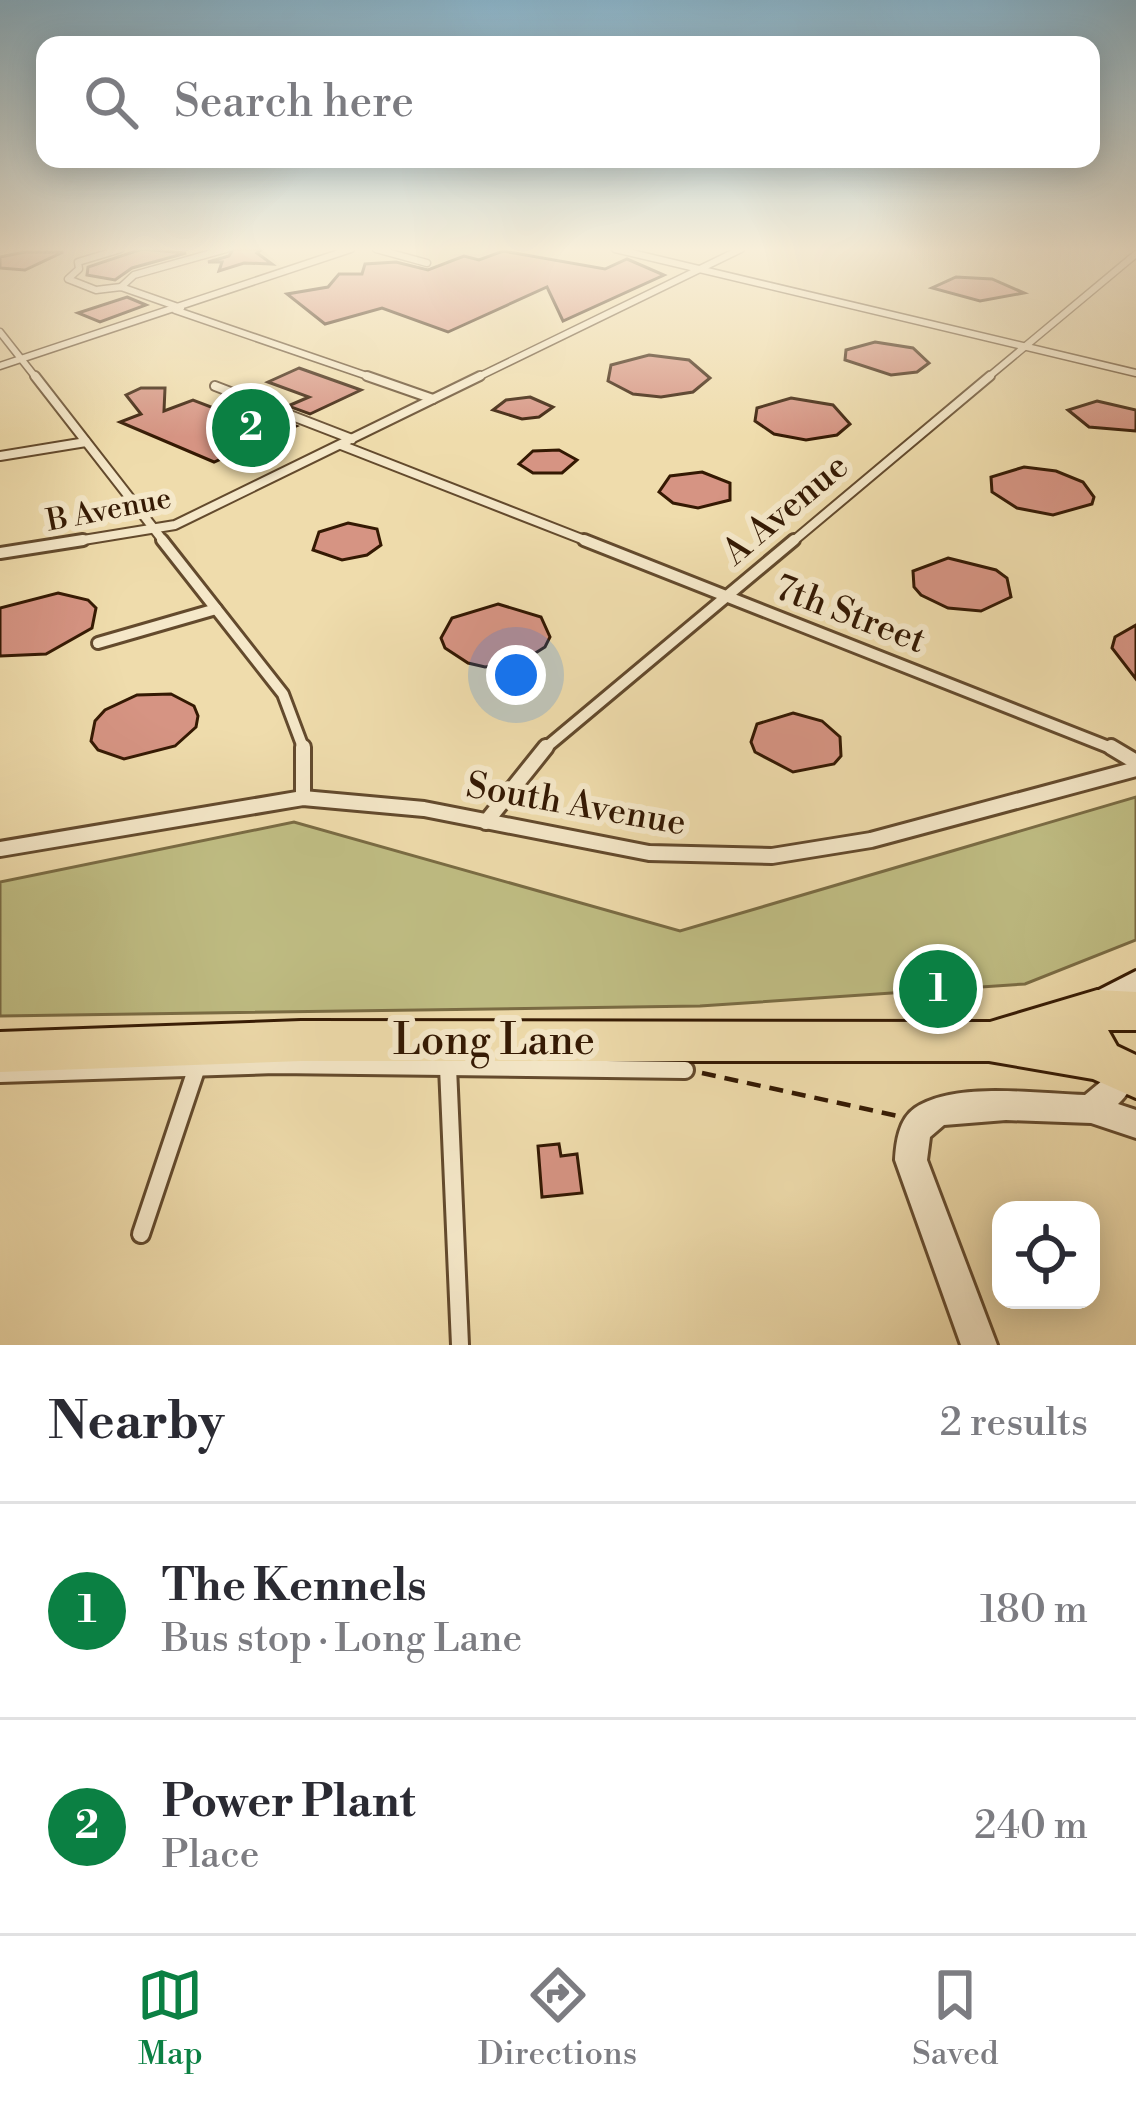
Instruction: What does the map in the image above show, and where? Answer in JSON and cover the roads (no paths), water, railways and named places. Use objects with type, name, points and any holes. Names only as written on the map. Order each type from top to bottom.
[{"type":"main road","name":"Long Lane","points":[[989,1041],[1059,1017],[1117,1004]]},
{"type":"main road","points":[[1117,1004],[1084,1029],[1118,1069]]},
{"type":"main road","name":"Long Lane","points":[[0,1052],[301,1041],[989,1041],[1118,1069]]},
{"type":"street","points":[[1091,1109],[1117,1086],[1118,1069]]},
{"type":"street","points":[[979,1345],[910,1160],[912,1134],[929,1115],[957,1109],[1091,1109],[1136,1124]]},
{"type":"lane","points":[[0,366],[170,312]]},
{"type":"lane","points":[[186,312],[434,400]]},
{"type":"lane","name":"B Avenue","points":[[0,554],[154,532],[613,312]]},
{"type":"lane","points":[[881,312],[1136,373]]},
{"type":"lane","name":"A Avenue","points":[[486,821],[535,758],[1066,312]]},
{"type":"lane","points":[[0,332],[290,707],[305,753],[303,798]]},
{"type":"lane","name":"7th Street","points":[[215,386],[724,596],[1097,739],[1136,766]]},
{"type":"lane","points":[[0,456],[86,442]]},
{"type":"lane","points":[[98,643],[216,609]]},
{"type":"lane","name":"South Avenue","points":[[0,849],[303,798],[398,805],[649,854],[772,856],[908,831],[1136,766]]},
{"type":"lane","points":[[448,1066],[460,1345]]},
{"type":"lane","points":[[141,1234],[196,1067]]},
{"type":"lane","points":[[0,1074],[196,1067],[685,1070]]},
{"type":"place","name":"Power Plant","points":[[251,428]]},
{"type":"place","name":"The Kennels","points":[[938,989]]}]
